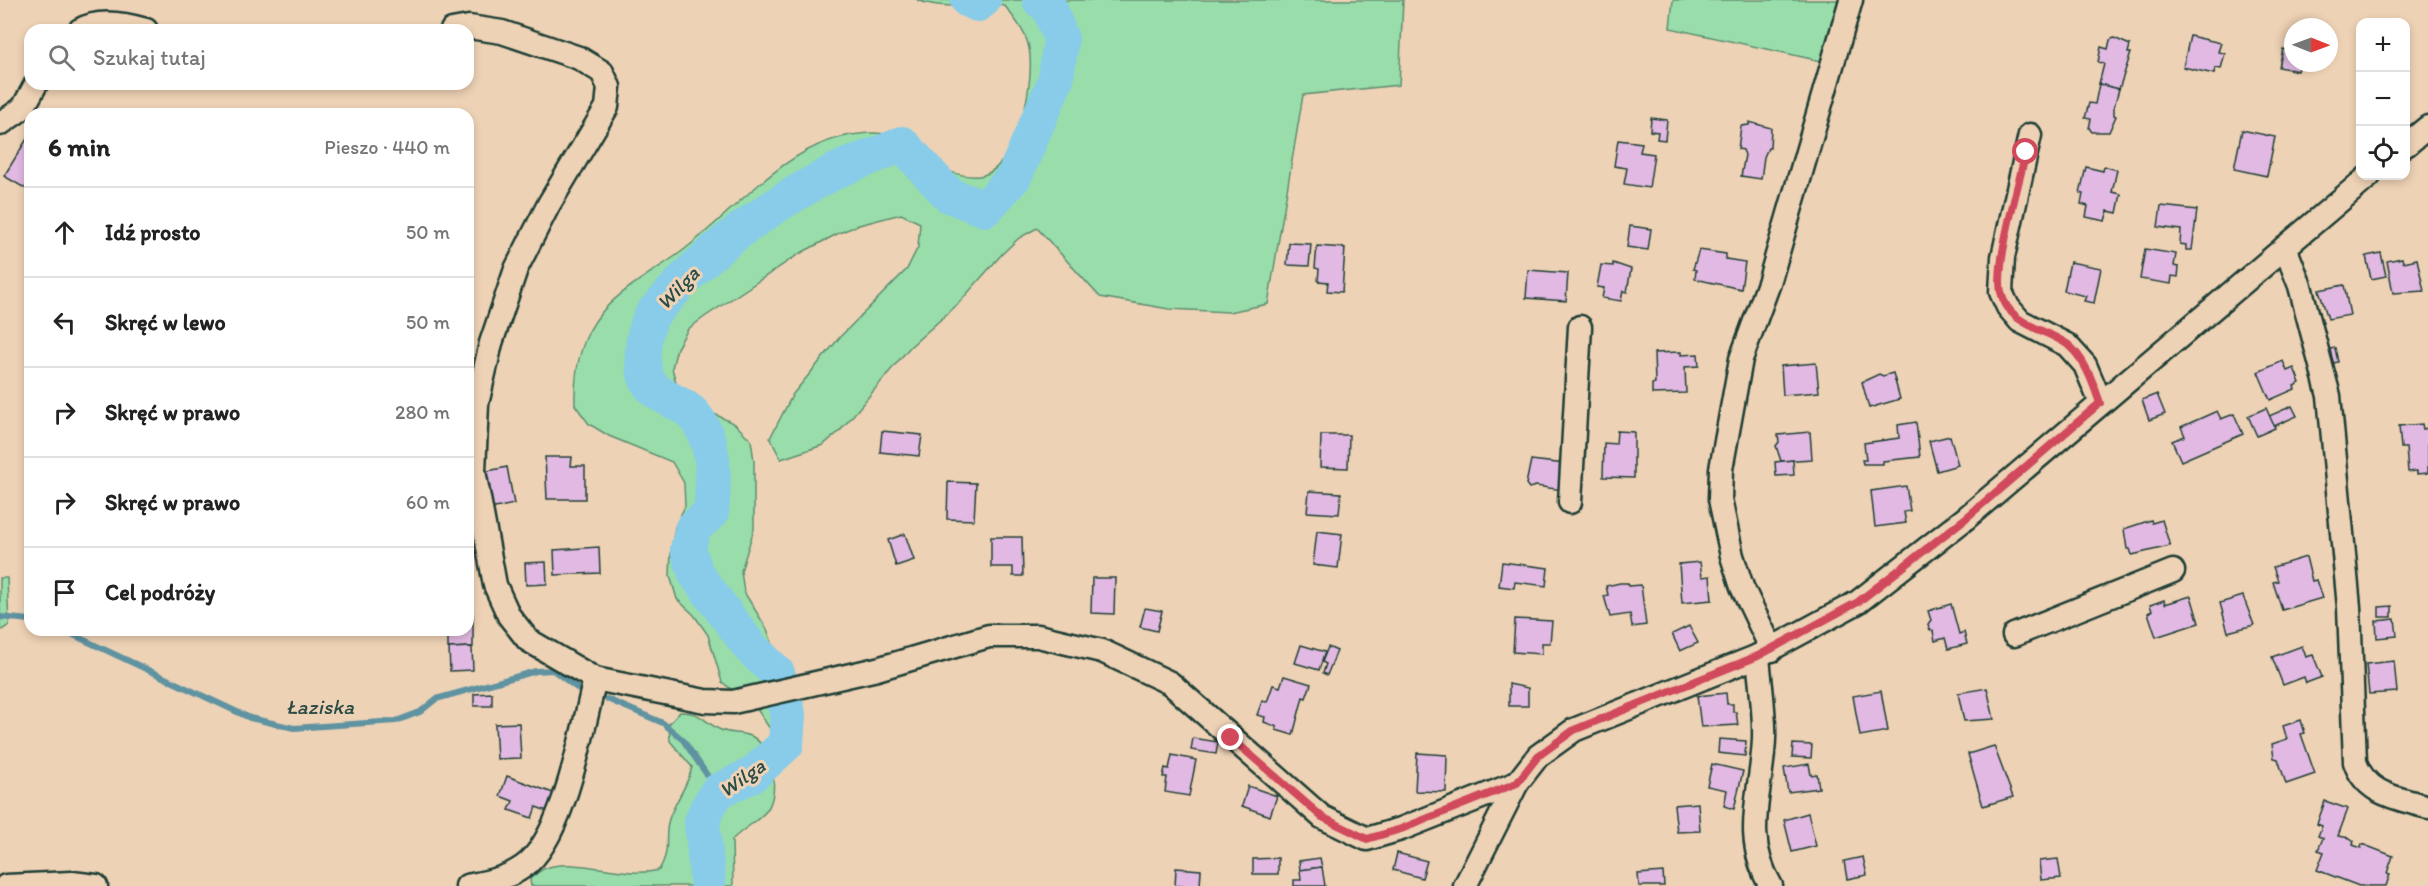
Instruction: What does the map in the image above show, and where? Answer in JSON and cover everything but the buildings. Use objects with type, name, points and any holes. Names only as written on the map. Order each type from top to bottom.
[{"type":"street","points":[[1771,886],[1760,868],[1754,841],[1764,738],[1765,653],[1726,536],[1720,499],[1721,469],[1741,359],[1769,283],[1851,0]]},
{"type":"street","points":[[474,28],[502,32],[579,58],[602,72],[609,87],[607,107],[549,204],[516,269],[491,343],[477,404],[474,471],[495,585],[509,616],[528,640],[595,679],[705,701],[733,702],[877,669],[988,636],[1038,636],[1102,651],[1170,683],[1322,817],[1367,839],[1401,829],[1517,783]]},
{"type":"street","points":[[0,124],[23,108],[33,90]]},
{"type":"street","points":[[2410,142],[2428,127]]},
{"type":"street","points":[[2030,135],[2003,257],[2001,291],[2008,307],[2020,321],[2067,345],[2085,365],[2100,403]]},
{"type":"street","points":[[1465,886],[1517,783],[1538,756],[1574,730],[1765,653],[1858,602],[1966,518],[2364,180]]},
{"type":"street","points":[[2285,247],[2300,286],[2329,396],[2349,607],[2355,762],[2359,773],[2376,790],[2428,807]]},
{"type":"street","points":[[1570,502],[1580,327]]},
{"type":"street","points":[[2014,635],[2173,571]]},
{"type":"street","points":[[467,886],[506,878],[526,866],[547,837],[561,807],[595,679]]},
{"type":"street","points":[[6,886],[72,883],[96,886]]},
{"type":"green space","points":[[917,0],[1403,0],[1399,85],[1303,95],[1268,304],[1229,312],[1169,309],[1100,297],[1037,228],[1019,238],[958,304],[910,347],[840,431],[823,445],[781,459],[770,438],[793,394],[840,337],[907,269],[918,247],[920,223],[901,214],[839,233],[799,254],[688,329],[677,348],[672,368],[678,390],[694,404],[735,424],[751,440],[754,461],[754,529],[741,571],[744,592],[767,629],[782,670],[784,714],[780,735],[770,729],[757,709],[722,682],[708,635],[694,615],[677,599],[670,576],[671,550],[675,527],[685,506],[684,483],[672,462],[609,436],[589,424],[575,405],[577,368],[588,333],[594,322],[611,303],[701,236],[764,180],[809,149],[834,139],[860,134],[883,134],[905,140],[926,160],[951,172],[977,176],[984,175],[996,167],[1007,154],[1016,137],[1027,96],[1030,58],[1024,34],[1005,6],[949,6]]},
{"type":"green space","points":[[1673,0],[1841,0],[1821,61],[1670,28]]},
{"type":"green space","points":[[0,578],[7,578],[9,625],[0,631]]},
{"type":"green space","points":[[680,712],[694,714],[725,731],[753,737],[760,743],[770,761],[774,782],[771,802],[767,810],[755,822],[732,840],[733,886],[531,886],[530,879],[538,873],[546,868],[559,865],[631,872],[659,870],[665,856],[669,819],[688,781],[692,767],[670,741],[669,724]]},
{"type":"waterway","name":"Wilga","points":[[968,0],[978,4],[983,0]]},
{"type":"waterway","name":"Wilga","points":[[708,886],[702,821],[708,807],[718,791],[752,775],[786,744],[788,714],[777,673],[750,647],[696,574],[688,549],[693,528],[711,513],[713,474],[710,448],[706,435],[692,413],[660,394],[649,384],[644,370],[643,355],[644,340],[651,316],[704,260],[744,227],[834,172],[902,144],[949,195],[985,209],[1014,177],[1056,79],[1061,39],[1049,7],[1040,0]]},
{"type":"waterway","name":"Łaziska","points":[[0,617],[24,619]]},
{"type":"waterway","name":"Łaziska","points":[[76,636],[250,718],[294,728],[396,721],[420,712],[436,699],[536,671],[553,670],[581,691]]},
{"type":"waterway","name":"Łaziska","points":[[607,699],[663,723],[683,740],[718,791]]},
{"type":"route","points":[[1231,738],[1322,817],[1367,839],[1444,813],[1517,783],[1538,756],[1574,730],[1772,650],[1858,602],[1966,518],[2100,403],[2085,365],[2067,345],[2020,321],[2008,307],[2001,291],[2003,257],[2026,152]]}]
